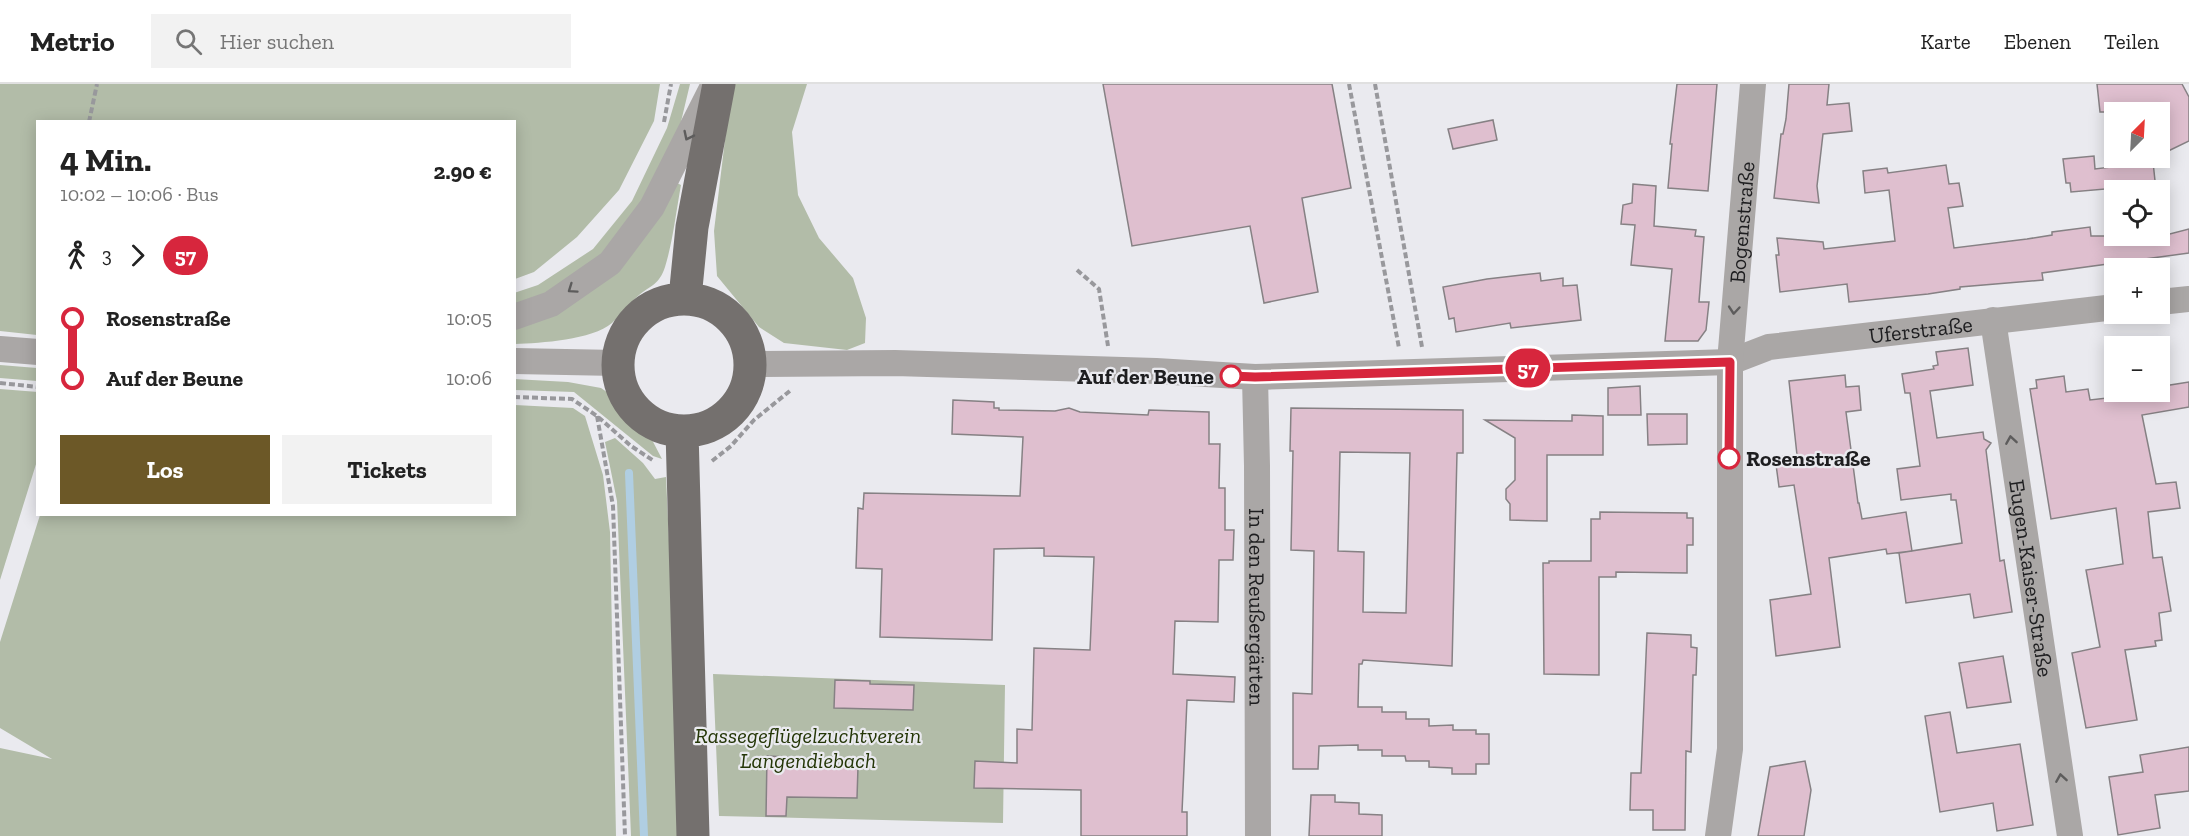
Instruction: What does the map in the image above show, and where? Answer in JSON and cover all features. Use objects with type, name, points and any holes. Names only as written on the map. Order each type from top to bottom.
[{"type":"main road","points":[[685,298],[692,227],[719,84]]},
{"type":"main road","points":[[685,298],[705,301],[723,311],[738,325],[747,344],[751,364],[748,385],[738,404],[723,419],[703,429],[682,431],[661,427],[643,417],[629,402],[620,384],[617,363],[621,342],[631,324],[646,310],[664,301],[685,298]]},
{"type":"main road","points":[[682,431],[693,836]]},
{"type":"street","points":[[516,316],[551,304],[610,263],[652,207],[714,84]]},
{"type":"street","name":"Bogenstraße","points":[[1730,362],[1753,84]]},
{"type":"street","points":[[2170,301],[2189,299]]},
{"type":"street","name":"Uferstraße","points":[[1730,362],[1769,347],[2104,308]]},
{"type":"street","name":"Eugen-Kaiser-Straße","points":[[1993,320],[2070,836]]},
{"type":"street","points":[[0,349],[36,352]]},
{"type":"street","points":[[516,361],[617,363]]},
{"type":"street","points":[[751,364],[896,363],[1255,377],[1730,362],[1730,749],[1718,836]]},
{"type":"street","name":"In den Reußergärten","points":[[1255,377],[1258,836]]},
{"type":"path","points":[[89,120],[97,84]]},
{"type":"path","points":[[664,124],[671,84]]},
{"type":"path","points":[[1348,84],[1415,372]]},
{"type":"path","points":[[1375,84],[1415,372]]},
{"type":"path","points":[[1077,270],[1099,289],[1112,370]]},
{"type":"path","points":[[516,397],[572,399],[597,416],[631,446],[660,465],[711,462],[731,446],[754,420],[795,386],[799,363]]},
{"type":"path","points":[[0,383],[36,387]]},
{"type":"path","points":[[597,416],[613,506],[625,836]]},
{"type":"green space","points":[[0,84],[660,84],[654,121],[619,190],[577,237],[534,272],[516,279],[516,120],[36,120],[36,335],[0,331]]},
{"type":"green space","points":[[680,84],[690,84],[679,130],[647,203],[604,258],[516,310],[516,292],[538,285],[593,249],[632,201],[667,128]]},
{"type":"green space","points":[[735,84],[807,84],[792,132],[798,195],[819,238],[853,278],[866,318],[865,343],[847,350],[784,343],[759,327],[717,276],[714,231],[727,123]]},
{"type":"green space","points":[[675,182],[681,185],[665,267],[657,281],[634,299],[612,323],[603,329],[566,340],[516,344],[516,326],[552,313]]},
{"type":"green space","points":[[0,365],[36,368],[36,381],[0,378]]},
{"type":"green space","points":[[516,379],[568,382],[601,388],[614,397],[650,436],[662,459],[653,456],[574,392],[516,390]]},
{"type":"green space","points":[[0,389],[36,392],[36,464],[0,580]]},
{"type":"green space","points":[[516,405],[573,408],[585,416],[603,475],[610,532],[616,836],[0,836],[0,748],[52,759],[0,728],[0,642],[40,516],[516,516]]},
{"type":"green space","points":[[615,438],[643,463],[655,479],[666,477],[683,836],[631,836],[617,501],[605,442]]},
{"type":"green space","name":"Rassegeflügelzuchtverein Langendiebach","points":[[713,674],[1005,685],[1003,823],[719,816]]},
{"type":"building","points":[[1103,84],[1332,84],[1351,188],[1302,198],[1318,292],[1264,303],[1250,226],[1132,246]]},
{"type":"building","points":[[1677,84],[1717,84],[1708,191],[1668,188],[1672,144],[1670,144]]},
{"type":"building","points":[[1789,84],[1829,84],[1827,105],[1849,103],[1852,131],[1823,134],[1817,186],[1819,203],[1774,198]]},
{"type":"building","points":[[2097,84],[2182,84],[2189,97],[2189,141],[2170,150],[2170,102],[2104,102],[2104,112],[2100,112]]},
{"type":"building","points":[[1493,120],[1497,140],[1453,149],[1448,129]]},
{"type":"building","points":[[2094,156],[2095,169],[2154,168],[2155,180],[2104,180],[2104,189],[2071,192],[2070,183],[2066,183],[2063,159]]},
{"type":"building","points":[[1946,165],[1949,184],[1959,183],[1963,206],[1948,208],[1954,248],[2027,239],[2052,235],[2052,232],[2090,227],[2091,236],[2104,236],[2104,246],[2170,246],[2170,234],[2189,229],[2189,253],[2152,258],[2104,258],[2104,265],[2042,273],[2043,280],[1960,287],[1960,289],[1928,294],[1849,302],[1847,284],[1780,292],[1776,255],[1779,255],[1777,238],[1823,242],[1824,249],[1895,241],[1889,190],[1865,193],[1863,171],[1887,168],[1888,173]]},
{"type":"building","points":[[1633,184],[1656,186],[1654,226],[1696,230],[1695,236],[1704,237],[1699,302],[1709,302],[1706,330],[1698,341],[1665,341],[1672,269],[1631,265],[1635,225],[1621,224],[1623,205],[1632,203]]},
{"type":"building","points":[[1540,273],[1541,281],[1563,278],[1563,286],[1577,285],[1581,320],[1511,328],[1510,323],[1456,332],[1454,318],[1449,319],[1443,287]]},
{"type":"building","points":[[1968,348],[1973,385],[1930,391],[1937,438],[1983,432],[1984,439],[1991,443],[1986,450],[2000,561],[2004,560],[2012,612],[1974,618],[1970,594],[1906,603],[1899,553],[1962,543],[1956,500],[1951,500],[1951,494],[1901,500],[1897,469],[1920,466],[1910,393],[1905,393],[1902,374],[1934,369],[1933,366],[1938,365],[1936,352]]},
{"type":"building","points":[[1845,375],[1846,387],[1859,386],[1861,410],[1846,412],[1862,519],[1906,512],[1912,551],[1887,554],[1886,549],[1829,558],[1840,647],[1776,656],[1770,600],[1811,594],[1794,485],[1779,487],[1775,457],[1797,455],[1789,381]]},
{"type":"building","points":[[2064,376],[2066,392],[2088,389],[2090,400],[2104,398],[2104,402],[2170,402],[2170,385],[2189,382],[2189,407],[2142,415],[2156,484],[2176,482],[2180,508],[2148,512],[2153,558],[2162,557],[2171,611],[2159,613],[2162,640],[2155,641],[2156,646],[2125,650],[2137,720],[2086,728],[2072,653],[2100,647],[2086,570],[2123,564],[2116,508],[2051,519],[2030,389],[2037,388],[2036,380]]},
{"type":"building","points":[[1640,386],[1641,415],[1608,415],[1608,388]]},
{"type":"building","points":[[953,400],[994,402],[994,408],[999,408],[999,410],[1055,411],[1069,408],[1080,412],[1148,415],[1149,410],[1209,412],[1209,444],[1220,444],[1219,488],[1225,488],[1225,530],[1234,530],[1233,560],[1219,560],[1218,622],[1175,621],[1173,674],[1235,677],[1234,702],[1187,700],[1182,812],[1187,812],[1187,836],[1081,836],[1081,790],[974,788],[975,761],[1017,763],[1017,729],[1032,730],[1034,648],[1090,650],[1094,557],[1044,556],[1044,548],[994,549],[992,640],[880,637],[882,569],[856,568],[858,508],[863,509],[864,493],[1020,496],[1023,437],[952,434]]},
{"type":"building","points":[[1291,408],[1463,410],[1463,453],[1457,453],[1452,666],[1363,660],[1362,664],[1359,664],[1358,707],[1382,707],[1382,712],[1406,712],[1406,719],[1429,719],[1429,726],[1453,725],[1453,730],[1476,730],[1476,734],[1489,734],[1489,764],[1476,764],[1476,774],[1452,774],[1452,768],[1429,767],[1429,761],[1406,761],[1405,756],[1382,756],[1382,750],[1358,750],[1358,745],[1319,746],[1318,769],[1293,769],[1293,693],[1312,694],[1314,551],[1291,550],[1293,451],[1290,451]],"holes":[[[1340,452],[1410,453],[1406,613],[1363,612],[1364,552],[1338,551]]]},
{"type":"building","points":[[1647,414],[1687,414],[1687,444],[1648,445]]},
{"type":"building","points":[[1572,415],[1603,416],[1603,455],[1547,455],[1547,521],[1510,520],[1510,504],[1506,499],[1506,489],[1515,480],[1515,438],[1485,420],[1572,421]]},
{"type":"building","points":[[1600,512],[1687,513],[1687,518],[1693,518],[1693,545],[1687,545],[1687,573],[1616,572],[1616,577],[1599,577],[1599,675],[1544,674],[1543,563],[1591,561],[1591,519],[1600,519]]},
{"type":"building","points":[[1647,633],[1691,635],[1691,647],[1697,648],[1696,675],[1693,675],[1691,752],[1686,751],[1685,830],[1653,830],[1653,810],[1630,810],[1631,773],[1641,773]]},
{"type":"building","points":[[2003,656],[2011,702],[1967,708],[1959,663]]},
{"type":"building","points":[[835,680],[914,685],[913,710],[834,708]]},
{"type":"building","points":[[1950,712],[1957,753],[2020,744],[2033,825],[1997,831],[1993,803],[1940,812],[1925,716]]},
{"type":"building","points":[[2189,747],[2189,791],[2155,795],[2160,828],[2118,835],[2109,777],[2143,772],[2140,755]]},
{"type":"building","points":[[767,756],[788,757],[788,763],[858,767],[857,798],[787,797],[786,816],[766,816]]},
{"type":"building","points":[[1805,761],[1811,790],[1804,836],[1758,836],[1770,767]]},
{"type":"building","points":[[1311,795],[1335,795],[1335,802],[1359,803],[1359,814],[1382,815],[1382,836],[1309,836]]},
{"type":"waterway","points":[[629,473],[644,836]]},
{"type":"bus line","name":"57","points":[[1231,376],[1730,362],[1729,458]]},
{"type":"place","name":"Auf der Beune","points":[[1231,376]]},
{"type":"place","name":"Rosenstraße","points":[[1729,458]]}]
